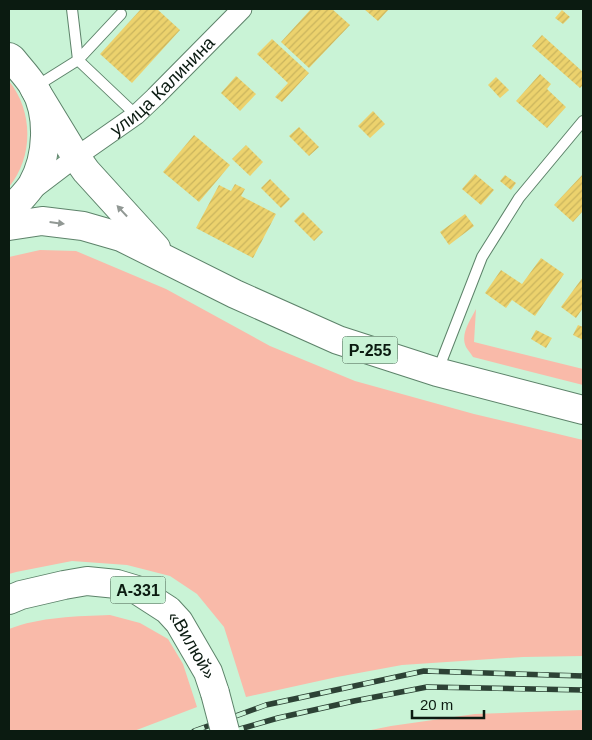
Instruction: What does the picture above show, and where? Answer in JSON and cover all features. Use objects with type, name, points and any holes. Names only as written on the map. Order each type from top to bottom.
[{"type":"highway","name":"Р-255","points":[[10,56],[34,88],[86,171],[167,260]]},
{"type":"highway","name":"Р-255","points":[[15,205],[32,183],[40,166],[45,144],[45,128],[41,106],[34,88]]},
{"type":"highway","name":"Р-255","points":[[9,226],[42,221],[83,226],[121,237],[235,294],[338,340],[437,372],[583,410]]},
{"type":"highway","name":"«Вилюй»","points":[[9,600],[21,595],[87,581],[118,584],[137,590],[168,610],[179,622],[208,672],[225,731]]},
{"type":"street","name":"улица Калинина","points":[[15,205],[76,157],[136,114],[242,9]]},
{"type":"lane","points":[[72,9],[78,60],[136,114]]},
{"type":"lane","points":[[34,88],[78,60],[121,14]]},
{"type":"lane","points":[[437,372],[482,257],[519,198],[583,121]]},
{"type":"shaded area","points":[[9,81],[23,106],[27,134],[23,162],[9,187]]},
{"type":"shaded area","points":[[40,250],[76,251],[166,289],[270,346],[355,381],[474,414],[583,440],[583,656],[523,657],[402,665],[246,697],[224,627],[197,594],[170,576],[127,565],[72,561],[9,574],[9,257]]},
{"type":"shaded area","points":[[476,309],[474,342],[583,369],[583,385],[473,357],[466,347],[464,337]]},
{"type":"shaded area","points":[[110,615],[140,623],[168,639],[183,664],[197,707],[134,731],[9,731],[9,629],[46,620]]},
{"type":"shaded area","points":[[583,710],[583,731],[366,731],[475,714]]},
{"type":"building","points":[[141,9],[157,9],[180,30],[132,83],[100,54]]},
{"type":"building","points":[[311,9],[332,9],[350,25],[309,68],[281,42]]},
{"type":"building","points":[[364,9],[389,9],[378,21]]},
{"type":"building","points":[[562,10],[570,17],[563,24],[555,18]]},
{"type":"building","points":[[542,35],[583,72],[583,85],[580,88],[532,46]]},
{"type":"building","points":[[272,39],[309,73],[282,102],[275,97],[288,83],[257,54]]},
{"type":"building","points":[[540,74],[551,84],[547,89],[566,107],[547,128],[516,101]]},
{"type":"building","points":[[236,76],[256,94],[240,111],[221,93]]},
{"type":"building","points":[[496,77],[509,90],[500,98],[488,85]]},
{"type":"building","points":[[373,111],[385,124],[370,138],[358,126]]},
{"type":"building","points":[[299,127],[319,147],[309,156],[289,136]]},
{"type":"building","points":[[194,135],[230,165],[199,202],[163,172]]},
{"type":"building","points":[[246,145],[263,162],[250,176],[232,159]]},
{"type":"building","points":[[475,174],[494,190],[481,205],[462,189]]},
{"type":"building","points":[[583,174],[583,213],[573,222],[554,205]]},
{"type":"building","points":[[505,175],[516,183],[511,190],[500,181]]},
{"type":"building","points":[[270,179],[290,199],[281,208],[261,188]]},
{"type":"building","points":[[235,184],[245,189],[241,196],[276,214],[253,258],[196,228],[219,185],[231,191]]},
{"type":"building","points":[[303,212],[323,232],[314,241],[294,221]]},
{"type":"building","points":[[465,214],[474,226],[449,245],[440,232]]},
{"type":"building","points":[[541,258],[564,274],[535,316],[512,300],[506,308],[485,293],[501,270],[522,284]]},
{"type":"building","points":[[583,277],[583,308],[576,318],[561,307]]},
{"type":"building","points":[[578,325],[583,327],[583,340],[573,335]]},
{"type":"building","points":[[536,330],[552,338],[546,348],[531,339]]},
{"type":"railway","points":[[194,731],[266,705],[424,671],[583,676]]},
{"type":"railway","points":[[233,731],[278,718],[427,687],[583,690]]}]
